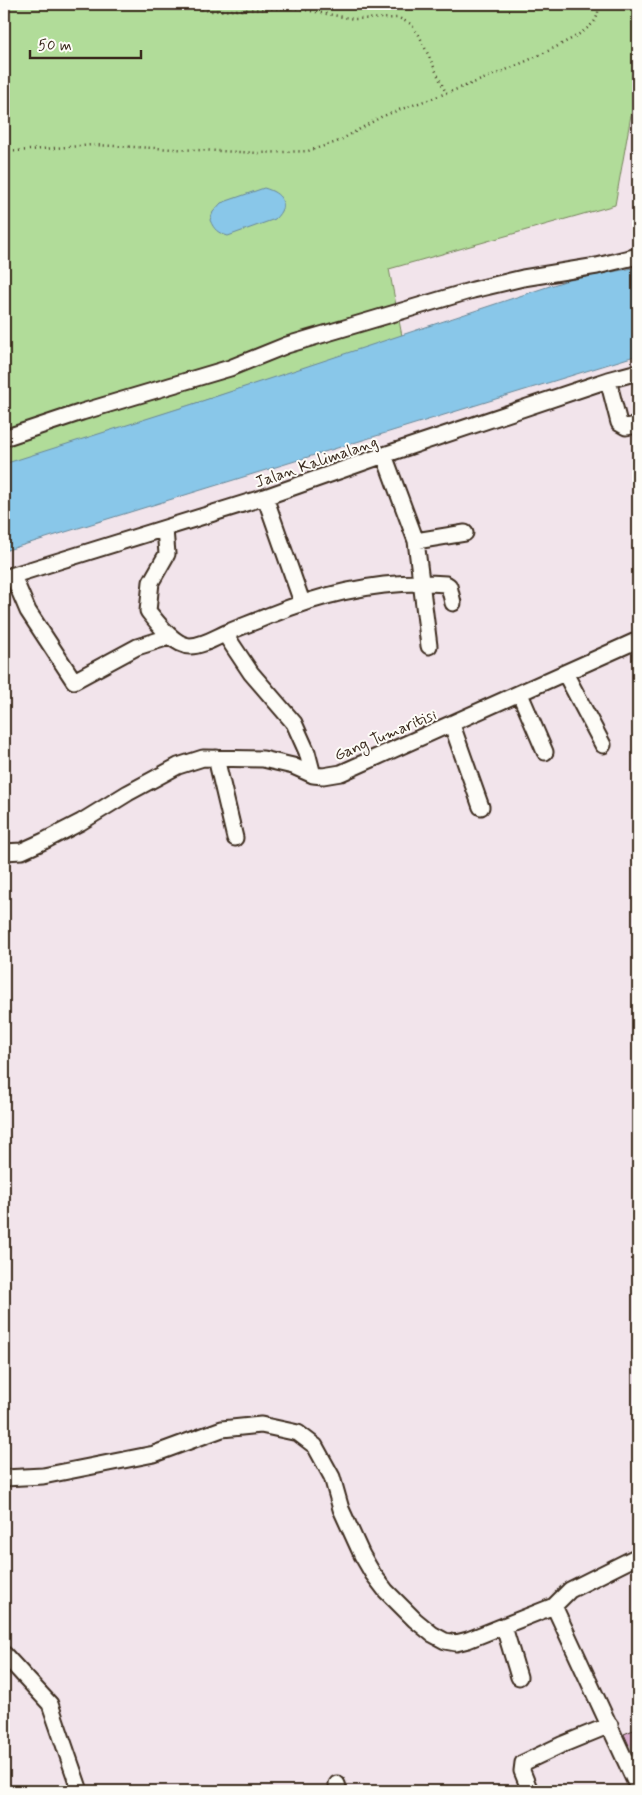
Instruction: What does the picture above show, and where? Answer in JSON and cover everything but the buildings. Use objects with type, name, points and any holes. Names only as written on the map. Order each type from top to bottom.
[{"type":"street","points":[[4,438],[82,412],[230,368],[288,345],[473,290],[523,278],[597,266],[638,256]]},
{"type":"street","name":"Jalan Kalimalang","points":[[8,577],[265,497],[384,455],[608,380],[638,372]]},
{"type":"street","points":[[608,380],[619,423],[626,427],[638,425]]},
{"type":"street","points":[[384,455],[416,542],[430,646]]},
{"type":"street","points":[[265,497],[302,602]]},
{"type":"street","points":[[164,529],[167,554],[151,582],[148,611],[169,637],[190,646],[207,642],[302,602],[372,586],[422,582],[449,586],[452,602]]},
{"type":"street","points":[[416,542],[465,533]]},
{"type":"street","points":[[8,577],[74,681],[137,647],[169,637]]},
{"type":"street","points":[[225,634],[251,673],[294,722],[307,752],[312,775]]},
{"type":"street","name":"Gang Tumaritisi","points":[[4,852],[22,851],[44,841],[178,766],[204,758],[263,759],[293,766],[312,775],[323,776],[341,773],[452,725],[638,640]]},
{"type":"street","points":[[565,673],[603,744]]},
{"type":"street","points":[[520,694],[545,752]]},
{"type":"street","points":[[452,725],[481,807]]},
{"type":"street","points":[[216,758],[234,838]]},
{"type":"street","points":[[4,1478],[43,1476],[154,1454],[222,1429],[261,1426],[298,1433],[315,1446],[328,1469],[341,1509],[373,1574],[386,1591],[415,1620],[444,1642],[468,1640],[554,1606],[570,1590],[638,1556]]},
{"type":"street","points":[[554,1606],[625,1754],[638,1788]]},
{"type":"street","points":[[504,1627],[519,1677]]},
{"type":"street","points":[[4,1654],[50,1704],[80,1791]]},
{"type":"street","points":[[530,1791],[522,1771],[523,1763],[561,1744],[610,1725]]},
{"type":"path","points":[[172,4],[210,11],[295,8],[354,19],[399,18],[411,24],[419,35],[446,93]]},
{"type":"path","points":[[4,152],[93,146],[260,153],[308,151],[337,142],[396,111],[508,70],[573,38],[594,21],[599,10],[598,4]]},
{"type":"green space","points":[[4,4],[638,4],[638,108],[631,115],[615,205],[389,269],[402,336],[4,466]]},
{"type":"water","points":[[264,188],[275,193],[282,200],[282,209],[275,219],[228,236],[215,229],[210,220],[213,212],[221,203]]},
{"type":"water","points":[[638,267],[638,355],[4,551],[4,464],[193,404],[565,281]]},
{"type":"tunnel","points":[[628,1753],[638,1751]]}]
